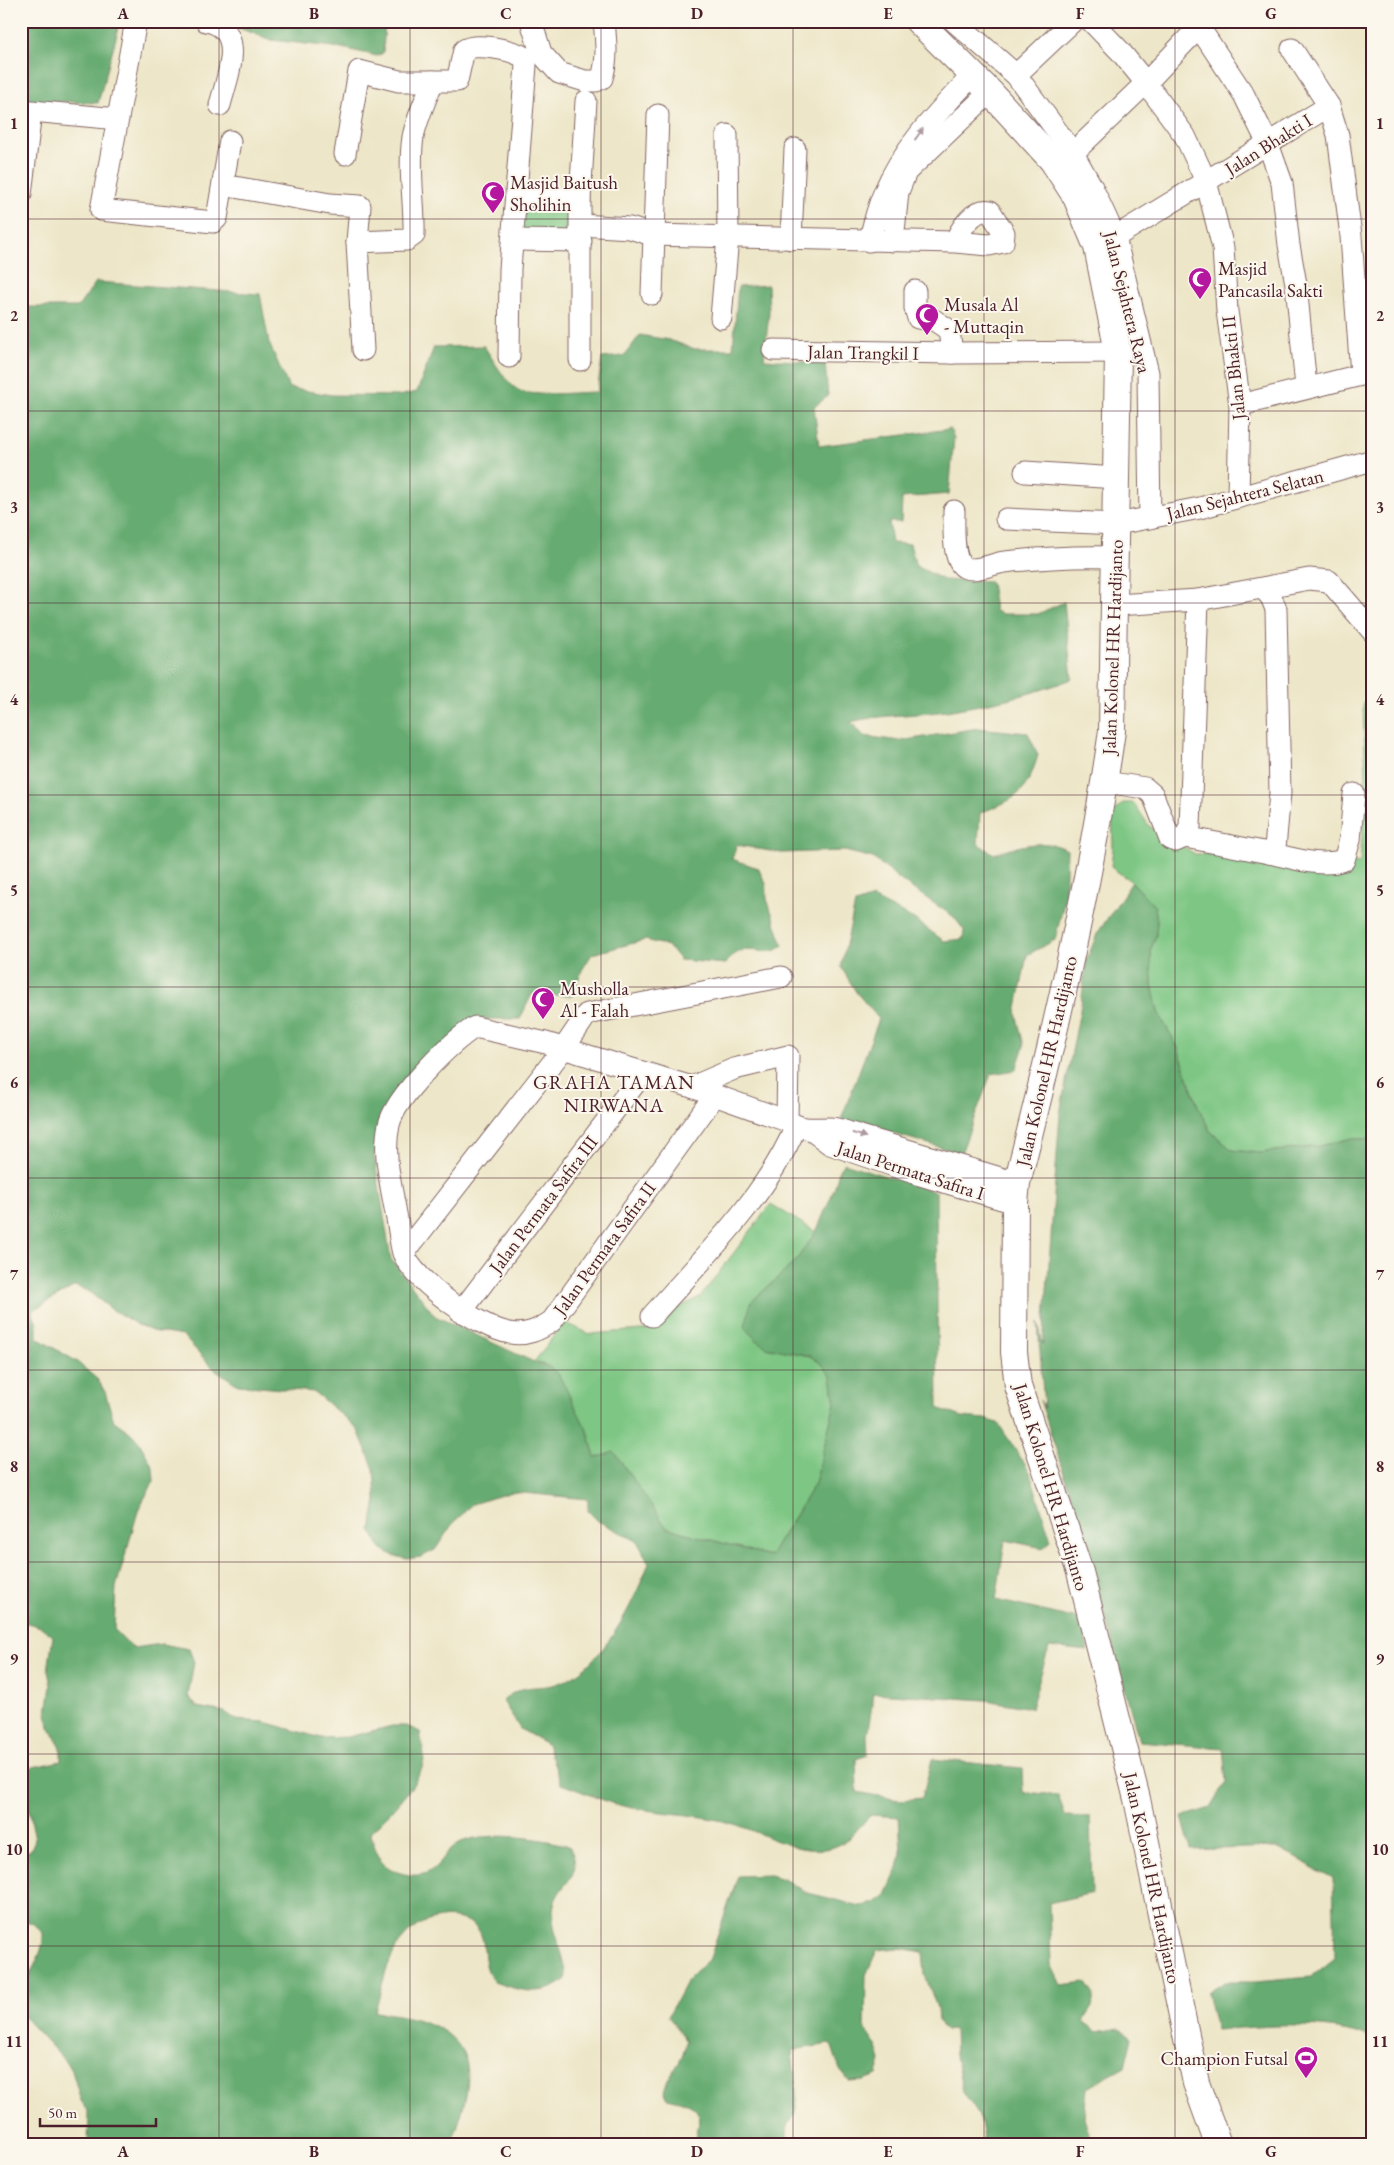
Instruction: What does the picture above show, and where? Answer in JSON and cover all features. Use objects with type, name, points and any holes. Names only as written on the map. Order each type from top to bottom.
[{"type":"main road","name":"Jalan Kolonel HR Hardijanto","points":[[918,21],[982,83],[1052,160],[1084,192],[1101,264],[1118,363],[1117,524],[1113,557],[1115,605],[1112,731],[1105,782],[1055,1033],[1016,1193],[1014,1352],[1018,1386],[1080,1572],[1137,1799],[1196,2083],[1218,2144]]},
{"type":"street","points":[[136,21],[101,210],[213,222],[218,218],[230,140]]},
{"type":"street","points":[[206,21],[220,26],[230,38],[232,57],[220,105]]},
{"type":"street","points":[[531,21],[541,54],[559,73],[578,79],[596,81],[602,78],[605,68],[604,21]]},
{"type":"street","name":"Jalan Sejahtera Raya","points":[[954,21],[1016,75],[1073,153],[1084,192],[1115,237],[1148,374],[1150,518]]},
{"type":"street","points":[[1016,75],[1072,21]]},
{"type":"street","name":"Jalan Bhakti I","points":[[1091,21],[1120,51],[1146,83],[1184,136],[1206,181]]},
{"type":"street","points":[[1073,153],[1146,83],[1197,24],[1244,95],[1268,144],[1282,183],[1289,245],[1296,284],[1306,387]]},
{"type":"street","points":[[345,154],[359,71],[399,81],[457,81],[464,50],[470,46],[478,45],[524,57],[526,65],[525,94],[510,269],[509,357]]},
{"type":"street","points":[[1240,405],[1367,373],[1344,168],[1338,135],[1330,106],[1292,49]]},
{"type":"street","points":[[357,242],[408,240],[414,235],[413,137],[433,81]]},
{"type":"street","points":[[869,241],[890,195],[900,161],[922,130],[982,83]]},
{"type":"street","points":[[580,360],[580,200],[586,101]]},
{"type":"street","name":"Jalan Bhakti I","points":[[1115,237],[1330,106]]},
{"type":"street","points":[[21,194],[26,111],[118,119]]},
{"type":"street","points":[[652,294],[652,235],[658,115]]},
{"type":"street","points":[[721,318],[728,237],[727,135]]},
{"type":"street","points":[[792,239],[795,148]]},
{"type":"street","name":"Jalan Bhakti II","points":[[1206,181],[1223,248],[1227,311],[1240,405],[1238,497]]},
{"type":"street","points":[[223,185],[330,204],[360,206],[357,242],[363,350]]},
{"type":"street","points":[[517,194],[580,200]]},
{"type":"street","points":[[890,195],[893,241]]},
{"type":"street","points":[[513,240],[630,228],[652,235],[956,242]]},
{"type":"street","name":"Jalan Trangkil I","points":[[915,291],[915,308],[918,318],[934,320],[948,330],[952,353]]},
{"type":"street","name":"Jalan Trangkil I","points":[[774,350],[952,353],[1118,363],[1148,374]]},
{"type":"street","name":"Jalan Sejahtera Selatan","points":[[1006,519],[1117,524],[1238,497],[1373,460]]},
{"type":"street","points":[[1026,472],[1117,478]]},
{"type":"street","points":[[954,511],[956,550],[964,567],[974,568],[1004,562],[1113,557]]},
{"type":"street","points":[[1115,605],[1198,600],[1309,579],[1329,581],[1373,632]]},
{"type":"street","points":[[1263,588],[1271,597],[1276,609],[1280,793],[1275,848],[1269,853]]},
{"type":"street","points":[[1185,838],[1190,827],[1198,600]]},
{"type":"street","points":[[1105,782],[1145,788],[1153,796],[1170,839],[1176,841],[1185,838],[1319,864],[1334,864],[1344,860],[1350,840],[1354,794]]},
{"type":"street","points":[[404,1253],[564,1048],[584,1016],[591,1012],[782,977]]},
{"type":"street","name":"Jalan Permata Safira I","points":[[404,1253],[388,1167],[386,1143],[389,1124],[398,1106],[436,1059],[458,1038],[475,1027],[564,1048],[692,1087],[798,1125],[830,1144],[885,1153],[1016,1193]]},
{"type":"street","points":[[652,1316],[739,1215],[773,1169],[798,1125],[788,1056],[734,1069],[692,1087]]},
{"type":"street","name":"Jalan Permata Safira III","points":[[461,1312],[643,1073]]},
{"type":"street","name":"Jalan Permata Safira II","points":[[404,1253],[427,1284],[461,1312],[496,1329],[510,1333],[527,1333],[540,1330],[552,1321],[715,1095]]},
{"type":"green space","points":[[21,21],[118,21],[117,34],[98,103],[21,100]]},
{"type":"green space","points":[[220,21],[385,21],[383,53],[377,56],[342,48],[271,40]]},
{"type":"green space","points":[[522,204],[575,207],[574,235],[521,233]]},
{"type":"green space","points":[[96,282],[260,294],[269,343],[289,388],[332,395],[398,396],[417,392],[434,347],[484,346],[510,383],[520,391],[527,393],[597,392],[602,358],[624,356],[640,335],[669,340],[695,349],[733,349],[738,287],[768,285],[769,313],[764,359],[825,363],[828,396],[814,407],[819,446],[950,429],[954,438],[949,494],[902,498],[901,522],[889,522],[892,543],[910,544],[916,566],[944,580],[991,582],[995,611],[1003,614],[1038,614],[1064,602],[1072,679],[1026,694],[978,705],[946,711],[851,722],[864,736],[900,741],[978,728],[1028,733],[1038,755],[1034,768],[1024,787],[1012,799],[980,813],[978,844],[994,854],[1030,844],[1050,844],[1067,850],[1065,898],[1055,940],[1027,955],[1016,1013],[1024,1046],[1016,1070],[991,1074],[961,1153],[841,1119],[879,1019],[856,992],[841,967],[855,904],[873,898],[914,919],[944,941],[963,939],[964,930],[954,917],[903,882],[873,858],[845,851],[781,853],[737,845],[732,859],[758,868],[766,884],[767,899],[783,946],[768,952],[747,950],[740,952],[725,964],[680,960],[668,946],[645,940],[592,954],[582,970],[572,996],[532,994],[520,1019],[479,1019],[384,1119],[374,1155],[391,1259],[435,1316],[534,1362],[548,1366],[559,1375],[589,1434],[595,1458],[614,1452],[667,1528],[770,1556],[815,1483],[835,1403],[831,1376],[822,1364],[810,1356],[766,1347],[755,1339],[745,1326],[751,1302],[795,1262],[816,1232],[835,1187],[839,1170],[844,1163],[936,1192],[938,1408],[962,1417],[985,1419],[998,1423],[1030,1472],[1051,1541],[1043,1548],[1005,1540],[996,1600],[1082,1620],[1088,1651],[1049,1647],[1031,1708],[986,1700],[874,1693],[867,1736],[868,1755],[856,1759],[857,1792],[899,1800],[922,1798],[932,1759],[1022,1768],[1023,1792],[1058,1795],[1065,1816],[1090,1817],[1092,1893],[1049,1903],[1051,1964],[1061,1985],[1085,1982],[1094,1995],[1092,2007],[1083,2021],[1097,2032],[1119,2028],[1132,2038],[1125,2067],[1087,2088],[1084,2118],[1092,2144],[984,2144],[979,2116],[963,2091],[955,2056],[954,2030],[946,2030],[938,2023],[937,2008],[925,1975],[923,1952],[899,1948],[877,1950],[866,1975],[865,2030],[877,2047],[881,2061],[877,2075],[863,2080],[849,2081],[840,2070],[831,2044],[792,2050],[797,2100],[795,2114],[788,2126],[786,2144],[695,2144],[699,2123],[697,2111],[688,2104],[668,2098],[664,2091],[682,2056],[686,2041],[668,2016],[687,1980],[710,1958],[738,1876],[770,1875],[783,1879],[808,1893],[861,1906],[875,1903],[886,1895],[898,1868],[901,1853],[899,1817],[871,1815],[839,1845],[824,1849],[801,1848],[734,1824],[696,1816],[624,1806],[561,1784],[547,1744],[520,1729],[503,1701],[517,1691],[559,1683],[575,1675],[603,1649],[625,1615],[649,1563],[637,1541],[598,1521],[588,1511],[588,1499],[512,1492],[472,1504],[451,1526],[435,1550],[421,1557],[407,1559],[392,1555],[379,1547],[371,1530],[376,1500],[374,1469],[357,1428],[314,1392],[238,1385],[213,1368],[183,1336],[152,1331],[138,1325],[111,1309],[88,1291],[75,1286],[32,1311],[37,1324],[37,1338],[76,1361],[98,1380],[105,1392],[114,1421],[130,1432],[139,1442],[153,1467],[154,1481],[139,1508],[116,1587],[114,1629],[133,1648],[162,1644],[189,1649],[194,1662],[188,1696],[197,1707],[225,1712],[237,1720],[265,1722],[321,1738],[348,1737],[392,1726],[407,1726],[420,1732],[424,1758],[418,1777],[403,1798],[370,1832],[376,1851],[386,1866],[406,1874],[421,1875],[433,1869],[451,1849],[461,1842],[490,1836],[504,1836],[532,1838],[569,1846],[574,1857],[575,1866],[569,1880],[555,1901],[553,1911],[554,1929],[566,1970],[566,1979],[558,1985],[540,1991],[531,1991],[494,1982],[486,1964],[480,1932],[469,1922],[455,1918],[445,1917],[425,1922],[401,1940],[394,1953],[383,1981],[375,2012],[410,2017],[426,2023],[441,2030],[454,2040],[463,2052],[467,2068],[467,2088],[463,2109],[452,2144],[88,2144],[89,2112],[81,2101],[73,2074],[66,2062],[25,2018],[22,2005],[22,1994],[39,1956],[43,1933],[32,1923],[21,1919],[21,1852],[30,1851],[35,1840],[23,1777],[33,1767],[61,1761],[61,1748],[49,1727],[47,1713],[51,1685],[48,1671],[53,1636],[41,1627],[21,1621],[21,310],[28,307],[78,307]]},
{"type":"green space","points":[[1373,698],[1373,1139],[1348,1139],[1320,1146],[1259,1153],[1232,1150],[1210,1131],[1197,1104],[1178,1048],[1158,1012],[1152,985],[1151,949],[1156,935],[1157,921],[1155,907],[1132,882],[1111,867],[1113,847],[1112,813],[1123,803],[1134,803],[1149,826],[1195,854],[1278,855],[1317,866],[1360,863],[1366,782],[1363,702]]},
{"type":"green space","points":[[1132,882],[1155,907],[1157,921],[1156,935],[1151,949],[1152,985],[1158,1012],[1178,1048],[1197,1104],[1210,1131],[1232,1150],[1259,1153],[1320,1146],[1348,1139],[1373,1139],[1373,2039],[1356,2033],[1317,2027],[1275,2026],[1216,2030],[1207,1992],[1224,1982],[1255,1982],[1311,1977],[1335,1958],[1333,1878],[1275,1847],[1191,1850],[1182,1817],[1210,1808],[1226,1782],[1223,1748],[1139,1741],[1084,1536],[1040,1400],[1044,1408],[1038,1322],[1043,1345],[1060,1113],[1081,1005],[1086,962],[1097,934]]},
{"type":"green space","points":[[771,1204],[816,1232],[795,1262],[751,1302],[766,1347],[810,1356],[822,1364],[831,1376],[835,1404],[815,1483],[770,1556],[667,1528],[614,1453],[595,1458],[589,1434],[534,1362],[564,1322],[590,1334],[654,1329],[664,1315],[700,1297]]},
{"type":"place","name":"Masjid Baitush Sholihin","points":[[493,214]]},
{"type":"place","name":"Masjid Pancasila Sakti","points":[[1200,300]]},
{"type":"place","name":"Musala Al - Muttaqin","points":[[927,336]]},
{"type":"place","name":"Musholla Al - Falah","points":[[543,1020]]},
{"type":"place","name":"Champion Futsal","points":[[1306,2079]]},
{"type":"district","name":"GRAHA TAMAN NIRWANA","points":[[614,1094]]}]
